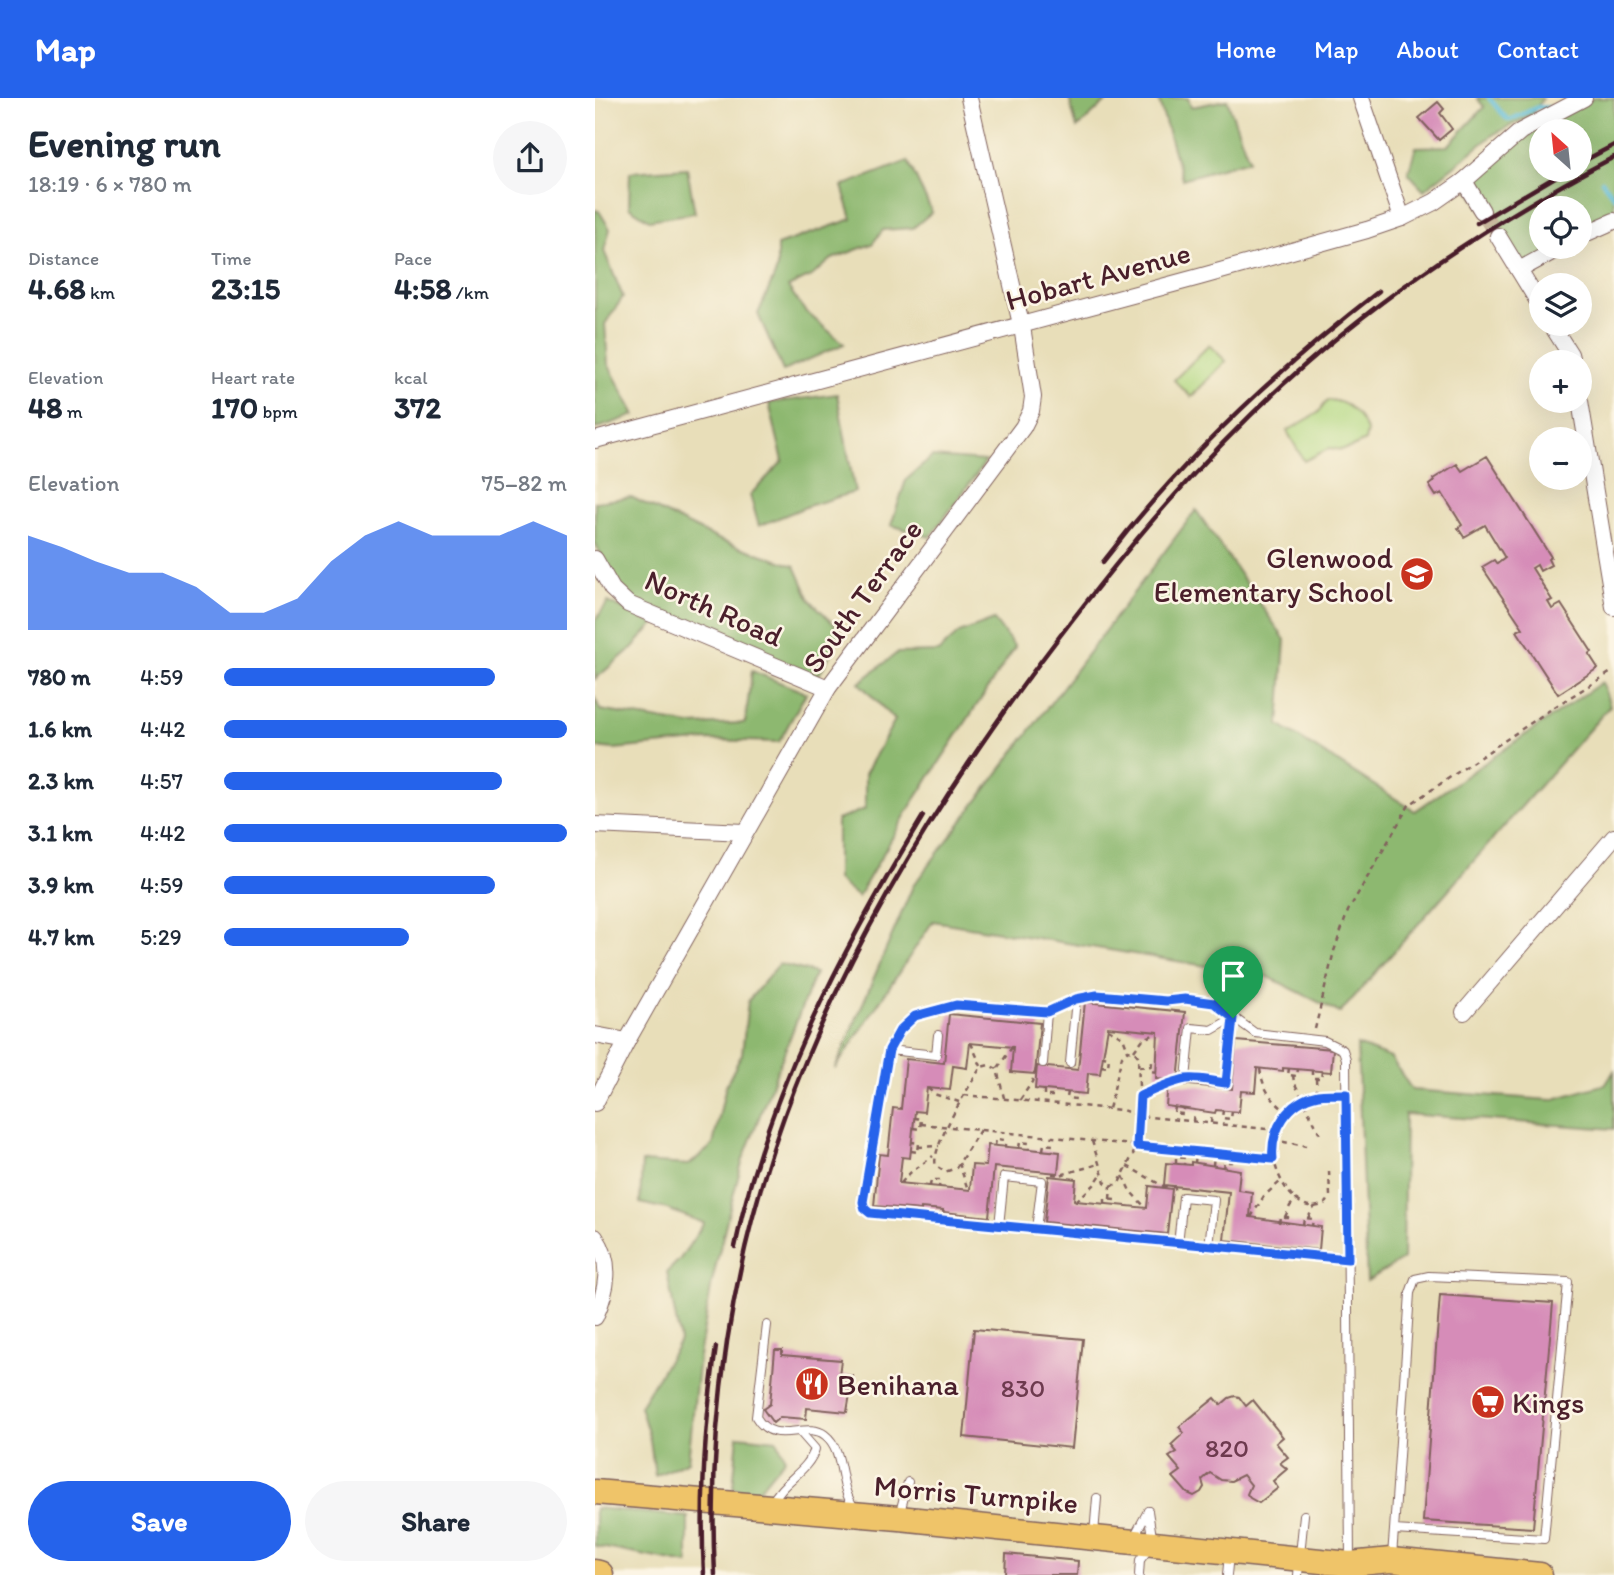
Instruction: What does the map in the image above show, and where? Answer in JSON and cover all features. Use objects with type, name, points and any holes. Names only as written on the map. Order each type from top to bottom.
[{"type":"main road","name":"Morris Turnpike","points":[[595,1492],[1143,1542],[1228,1563],[1537,1575]]},
{"type":"street","name":"South Terrace","points":[[595,1103],[627,1041],[828,688],[1023,427],[1031,411],[1033,397],[1021,325],[969,98]]},
{"type":"street","points":[[1361,98],[1402,218]]},
{"type":"street","name":"Hobart Avenue","points":[[595,440],[1315,245],[1402,218],[1434,202],[1464,181],[1521,131],[1584,98]]},
{"type":"street","points":[[1464,181],[1482,211]]},
{"type":"street","points":[[1592,231],[1614,221]]},
{"type":"street","points":[[1498,236],[1529,287]]},
{"type":"street","points":[[1519,270],[1539,259]]},
{"type":"street","points":[[1582,413],[1614,607]]},
{"type":"street","name":"North Road","points":[[595,559],[612,589],[628,604],[828,688]]},
{"type":"street","points":[[595,825],[745,832]]},
{"type":"street","points":[[1464,1012],[1614,837]]},
{"type":"street","points":[[595,1035],[627,1041]]},
{"type":"street","points":[[595,1237],[603,1255],[607,1283],[595,1317]]},
{"type":"lane","points":[[1341,1567],[1348,1259],[1346,1059],[1343,1050],[1325,1041],[1255,1033],[1214,1003],[1097,995],[1076,999],[1047,1012],[956,1005],[915,1016],[900,1030],[889,1050],[863,1202],[870,1213],[1348,1259]]},
{"type":"lane","points":[[1070,1063],[1076,999]]},
{"type":"lane","points":[[1043,1063],[1047,1012]]},
{"type":"lane","points":[[1233,1018],[1226,1083],[1186,1079],[1191,1028],[1212,1030],[1233,1018]]},
{"type":"lane","points":[[889,1050],[936,1055],[938,1035]]},
{"type":"lane","points":[[999,1226],[1005,1177],[1042,1181],[1037,1229]]},
{"type":"lane","points":[[1178,1244],[1183,1197],[1214,1200],[1209,1247]]},
{"type":"lane","points":[[1386,1568],[1394,1530],[1410,1293],[1415,1279],[1429,1276],[1568,1282],[1544,1539],[1394,1530]]},
{"type":"lane","points":[[767,1325],[756,1417],[762,1427],[771,1430],[801,1433],[816,1430],[826,1435],[832,1443],[846,1493],[857,1514]]},
{"type":"lane","points":[[770,1507],[776,1495],[812,1459],[815,1448],[801,1433]]},
{"type":"lane","points":[[899,1518],[908,1482]]},
{"type":"lane","points":[[1094,1537],[1097,1498]]},
{"type":"lane","points":[[1139,1575],[1148,1511],[1143,1542]]},
{"type":"lane","points":[[1299,1567],[1304,1516]]},
{"type":"path","points":[[1313,1040],[1334,951],[1348,911],[1409,805],[1613,671]]},
{"type":"path","points":[[1108,1029],[1123,1038],[1128,1050]]},
{"type":"path","points":[[1134,1051],[1143,1039],[1158,1033]]},
{"type":"path","points":[[971,1043],[981,1067]]},
{"type":"path","points":[[997,1069],[1012,1047]]},
{"type":"path","points":[[1109,1109],[1124,1052],[1134,1051],[1138,1056],[1140,1096],[1137,1146],[1119,1182],[1111,1186]]},
{"type":"path","points":[[1101,1066],[1108,1067],[1109,1063],[1109,1057],[1102,1056]]},
{"type":"path","points":[[1157,1072],[1151,1071],[1151,1062],[1158,1063]]},
{"type":"path","points":[[1020,1100],[1032,1082],[1037,1065],[1043,1063]]},
{"type":"path","points":[[1109,1063],[1120,1065]]},
{"type":"path","points":[[939,1170],[933,1161],[934,1156],[960,1102],[981,1067],[989,1065],[997,1069],[1005,1099]]},
{"type":"path","points":[[1139,1067],[1151,1066]]},
{"type":"path","points":[[1289,1068],[1288,1075],[1297,1076],[1298,1069]]},
{"type":"path","points":[[1260,1069],[1264,1087],[1270,1097],[1287,1112]]},
{"type":"path","points":[[1312,1070],[1312,1078],[1321,1078],[1322,1071]]},
{"type":"path","points":[[1293,1075],[1320,1134]]},
{"type":"path","points":[[1317,1078],[1317,1096]]},
{"type":"path","points":[[1140,1096],[1168,1082],[1179,1083],[1186,1079]]},
{"type":"path","points":[[928,1088],[933,1094],[960,1102]]},
{"type":"path","points":[[1044,1090],[1044,1096],[1053,1096],[1053,1091]]},
{"type":"path","points":[[1068,1092],[1067,1098],[1076,1099],[1077,1093]]},
{"type":"path","points":[[1329,1171],[1330,1196],[1327,1202],[1315,1206],[1297,1199],[1281,1181],[1273,1159],[1273,1140],[1287,1112],[1304,1100],[1317,1096],[1346,1094]]},
{"type":"path","points":[[964,1095],[1109,1109],[1140,1116],[1276,1130]]},
{"type":"path","points":[[1047,1103],[1048,1096]]},
{"type":"path","points":[[1071,1105],[1072,1098]]},
{"type":"path","points":[[1175,1107],[1174,1113],[1179,1114],[1184,1114],[1184,1108]]},
{"type":"path","points":[[1223,1110],[1222,1118],[1226,1119],[1231,1119],[1232,1111]]},
{"type":"path","points":[[1193,1121],[1194,1111]]},
{"type":"path","points":[[1211,1123],[1212,1113]]},
{"type":"path","points":[[1178,1120],[1179,1114]]},
{"type":"path","points":[[913,1128],[920,1129],[921,1124],[921,1119],[914,1118]]},
{"type":"path","points":[[1226,1119],[1226,1125]]},
{"type":"path","points":[[921,1124],[1273,1159]]},
{"type":"path","points":[[939,1170],[951,1171],[981,1130]]},
{"type":"path","points":[[1001,1132],[1001,1140]]},
{"type":"path","points":[[1025,1135],[1025,1143]]},
{"type":"path","points":[[1049,1144],[1050,1137]]},
{"type":"path","points":[[995,1146],[996,1139],[1005,1140],[1005,1146]]},
{"type":"path","points":[[1273,1140],[1306,1146]]},
{"type":"path","points":[[1092,1141],[1105,1182],[1111,1186]]},
{"type":"path","points":[[911,1151],[918,1152],[919,1143],[912,1142]]},
{"type":"path","points":[[1019,1148],[1020,1142],[1030,1143],[1029,1149]]},
{"type":"path","points":[[1043,1150],[1044,1144],[1049,1144],[1053,1145],[1053,1151]]},
{"type":"path","points":[[918,1147],[939,1146]]},
{"type":"path","points":[[1180,1157],[1181,1150]]},
{"type":"path","points":[[1195,1163],[1196,1151]]},
{"type":"path","points":[[1213,1165],[1214,1153]]},
{"type":"path","points":[[1228,1162],[1229,1155]]},
{"type":"path","points":[[901,1183],[934,1156]]},
{"type":"path","points":[[1176,1163],[1176,1157],[1180,1157],[1185,1158],[1184,1164]]},
{"type":"path","points":[[1223,1168],[1224,1161],[1233,1162],[1232,1169]]},
{"type":"path","points":[[959,1163],[968,1190]]},
{"type":"path","points":[[1050,1174],[1060,1175],[1099,1164]]},
{"type":"path","points":[[1127,1166],[1163,1186],[1174,1187]]},
{"type":"path","points":[[930,1186],[939,1170]]},
{"type":"path","points":[[1076,1201],[1094,1185],[1102,1173]]},
{"type":"path","points":[[1122,1175],[1130,1191],[1145,1207]]},
{"type":"path","points":[[935,1180],[940,1181],[939,1187]]},
{"type":"path","points":[[1251,1217],[1264,1196],[1281,1181]]},
{"type":"path","points":[[1110,1199],[1111,1186]]},
{"type":"path","points":[[1105,1204],[1105,1199],[1115,1200],[1114,1204]]},
{"type":"path","points":[[1285,1217],[1297,1199]]},
{"type":"path","points":[[1303,1225],[1304,1218],[1308,1218],[1315,1206]]},
{"type":"path","points":[[1279,1223],[1280,1217],[1285,1217]]},
{"type":"path","points":[[1285,1217],[1288,1217],[1288,1224]]},
{"type":"path","points":[[1308,1218],[1313,1219],[1312,1226]]},
{"type":"green space","points":[[1069,98],[1121,98],[1107,101],[1077,128]]},
{"type":"green space","points":[[1158,98],[1188,98],[1191,107],[1227,100],[1249,160],[1182,179]]},
{"type":"green space","points":[[1477,98],[1543,98],[1532,115],[1494,134],[1424,190],[1408,173],[1416,147],[1448,146],[1484,107]]},
{"type":"green space","points":[[1594,98],[1614,98],[1614,222],[1592,232],[1592,196],[1529,196],[1529,259],[1539,259],[1519,270],[1464,181],[1529,134],[1529,182],[1593,182],[1593,119],[1554,119]]},
{"type":"green space","points":[[908,161],[932,212],[913,228],[883,230],[872,244],[832,259],[813,275],[788,287],[805,311],[844,344],[783,371],[758,314],[777,270],[777,245],[852,219],[842,186]]},
{"type":"green space","points":[[687,168],[695,213],[649,220],[629,207],[630,172]]},
{"type":"green space","points":[[595,210],[599,211],[610,229],[604,251],[623,297],[605,324],[608,364],[635,415],[595,429]]},
{"type":"green space","points":[[1209,345],[1226,361],[1191,397],[1174,380]]},
{"type":"green space","points":[[837,394],[855,492],[808,506],[759,526],[750,495],[783,461],[769,403]]},
{"type":"green space","points":[[1328,400],[1342,403],[1356,414],[1367,431],[1365,441],[1344,449],[1330,448],[1304,461],[1287,431],[1318,413]]},
{"type":"green space","points":[[932,457],[986,461],[930,537],[891,525],[906,480]]},
{"type":"green space","points":[[631,497],[720,540],[795,566],[810,600],[842,632],[819,675],[777,662],[634,603],[607,570],[595,542],[595,502]]},
{"type":"green space","points":[[1196,510],[1285,640],[1279,725],[1415,811],[1602,682],[1610,706],[1340,1013],[1267,976],[933,921],[835,1069],[913,886]]},
{"type":"green space","points":[[608,602],[654,624],[632,648],[595,679],[595,621]]},
{"type":"green space","points":[[994,620],[1015,647],[910,807],[858,897],[837,880],[837,820],[865,809],[865,774],[895,720],[859,683],[897,653],[938,652],[959,633]]},
{"type":"green space","points":[[752,671],[806,693],[779,742],[708,740],[614,749],[595,747],[595,697],[600,710],[690,725],[745,723]]},
{"type":"green space","points":[[779,964],[815,973],[743,1159],[727,1219],[699,1356],[688,1461],[655,1476],[650,1440],[640,1406],[680,1341],[667,1272],[680,1259],[704,1223],[667,1209],[640,1203],[642,1162],[689,1165],[713,1145],[726,1085],[742,1054],[748,1001]]},
{"type":"green space","points":[[1357,1045],[1391,1058],[1412,1090],[1551,1100],[1606,1084],[1614,1071],[1614,1129],[1405,1114],[1403,1259],[1367,1281]]},
{"type":"green space","points":[[738,1436],[777,1440],[785,1458],[753,1497],[733,1487]]},
{"type":"green space","points":[[595,1508],[688,1517],[688,1564],[595,1546]]},
{"type":"building","points":[[1438,102],[1444,109],[1440,113],[1452,129],[1439,140],[1419,118]]},
{"type":"building","name":"Glenwood Elementary School","points":[[1487,456],[1551,557],[1548,559],[1551,565],[1540,571],[1537,565],[1532,568],[1552,600],[1548,602],[1552,609],[1561,604],[1592,652],[1589,654],[1598,668],[1558,694],[1517,631],[1523,628],[1482,567],[1494,560],[1497,564],[1505,558],[1485,525],[1464,537],[1458,528],[1462,525],[1442,493],[1436,496],[1429,485],[1433,479],[1457,464],[1462,471]]},
{"type":"building","points":[[1085,1002],[1185,1012],[1178,1081],[1156,1079],[1158,1032],[1108,1027],[1100,1074],[1088,1073],[1086,1094],[1035,1089],[1037,1066],[1078,1070]]},
{"type":"building","points":[[949,1014],[1040,1023],[1035,1074],[1011,1072],[1013,1047],[970,1043],[967,1068],[953,1066],[950,1090],[927,1088],[924,1112],[915,1111],[910,1158],[902,1157],[899,1183],[970,1190],[972,1165],[986,1166],[988,1145],[1060,1152],[1058,1173],[994,1167],[989,1217],[943,1210],[874,1206],[879,1154],[888,1155],[893,1108],[901,1109],[906,1059],[944,1063]]},
{"type":"building","points":[[1236,1041],[1333,1049],[1331,1072],[1257,1068],[1255,1092],[1241,1091],[1239,1112],[1216,1110],[1215,1113],[1166,1106],[1168,1083],[1232,1089]]},
{"type":"building","points":[[1191,1162],[1240,1170],[1238,1190],[1252,1192],[1250,1217],[1321,1227],[1319,1250],[1224,1240],[1229,1192],[1164,1185],[1166,1163],[1191,1165]]},
{"type":"building","points":[[1049,1176],[1076,1179],[1076,1201],[1147,1208],[1149,1186],[1172,1189],[1167,1234],[1044,1222]]},
{"type":"building","name":"Kings","points":[[1440,1295],[1553,1303],[1533,1528],[1423,1521]]},
{"type":"building","points":[[974,1329],[1083,1339],[1072,1448],[964,1437]]},
{"type":"building","name":"Benihana","points":[[775,1350],[782,1350],[782,1355],[841,1360],[839,1375],[853,1376],[847,1412],[807,1408],[806,1419],[780,1417],[773,1423],[763,1409],[770,1404]]},
{"type":"building","points":[[1235,1396],[1246,1406],[1253,1400],[1283,1437],[1276,1443],[1288,1457],[1280,1463],[1287,1469],[1273,1481],[1278,1488],[1259,1503],[1247,1494],[1251,1485],[1243,1475],[1231,1481],[1221,1480],[1210,1473],[1202,1480],[1204,1487],[1201,1492],[1194,1496],[1187,1493],[1173,1477],[1181,1471],[1169,1457],[1177,1452],[1171,1445],[1184,1433],[1179,1427],[1215,1398],[1221,1405]]},
{"type":"building","points":[[1006,1554],[1078,1561],[1077,1575],[1005,1575]]},
{"type":"waterway","points":[[1489,98],[1510,120],[1538,107],[1549,108]]},
{"type":"waterway","points":[[1602,181],[1614,197]]},
{"type":"tunnel","points":[[1482,211],[1498,236]]},
{"type":"railway","points":[[1593,156],[1614,145]]},
{"type":"railway","points":[[715,1575],[715,1458],[727,1341],[737,1283],[766,1169],[809,1053],[835,994],[865,935],[930,822],[1003,713],[1102,582],[1166,505],[1233,433],[1306,364],[1378,305],[1493,226],[1614,157]]},
{"type":"railway","points":[[1477,223],[1547,182]]},
{"type":"railway","points":[[1103,562],[1165,487],[1232,418],[1304,352],[1379,291]]},
{"type":"railway","points":[[735,1247],[766,1133],[787,1078],[836,970],[923,816]]},
{"type":"railway","points":[[704,1575],[704,1461],[716,1347]]},
{"type":"place","name":"Glenwood Elementary School","points":[[1417,574]]},
{"type":"place","name":"Benihana","points":[[812,1384]]},
{"type":"place","name":"Kings","points":[[1488,1402]]},
{"type":"route","points":[[1097,995],[1214,1003],[1233,1018],[1226,1083],[1186,1079],[1179,1083],[1168,1082],[1140,1096],[1137,1146],[1273,1159],[1273,1140],[1287,1112],[1304,1100],[1317,1096],[1346,1094],[1348,1259],[870,1213],[865,1209],[863,1202],[889,1050],[900,1030],[915,1016],[956,1005],[1047,1012],[1076,999],[1097,995]]}]
